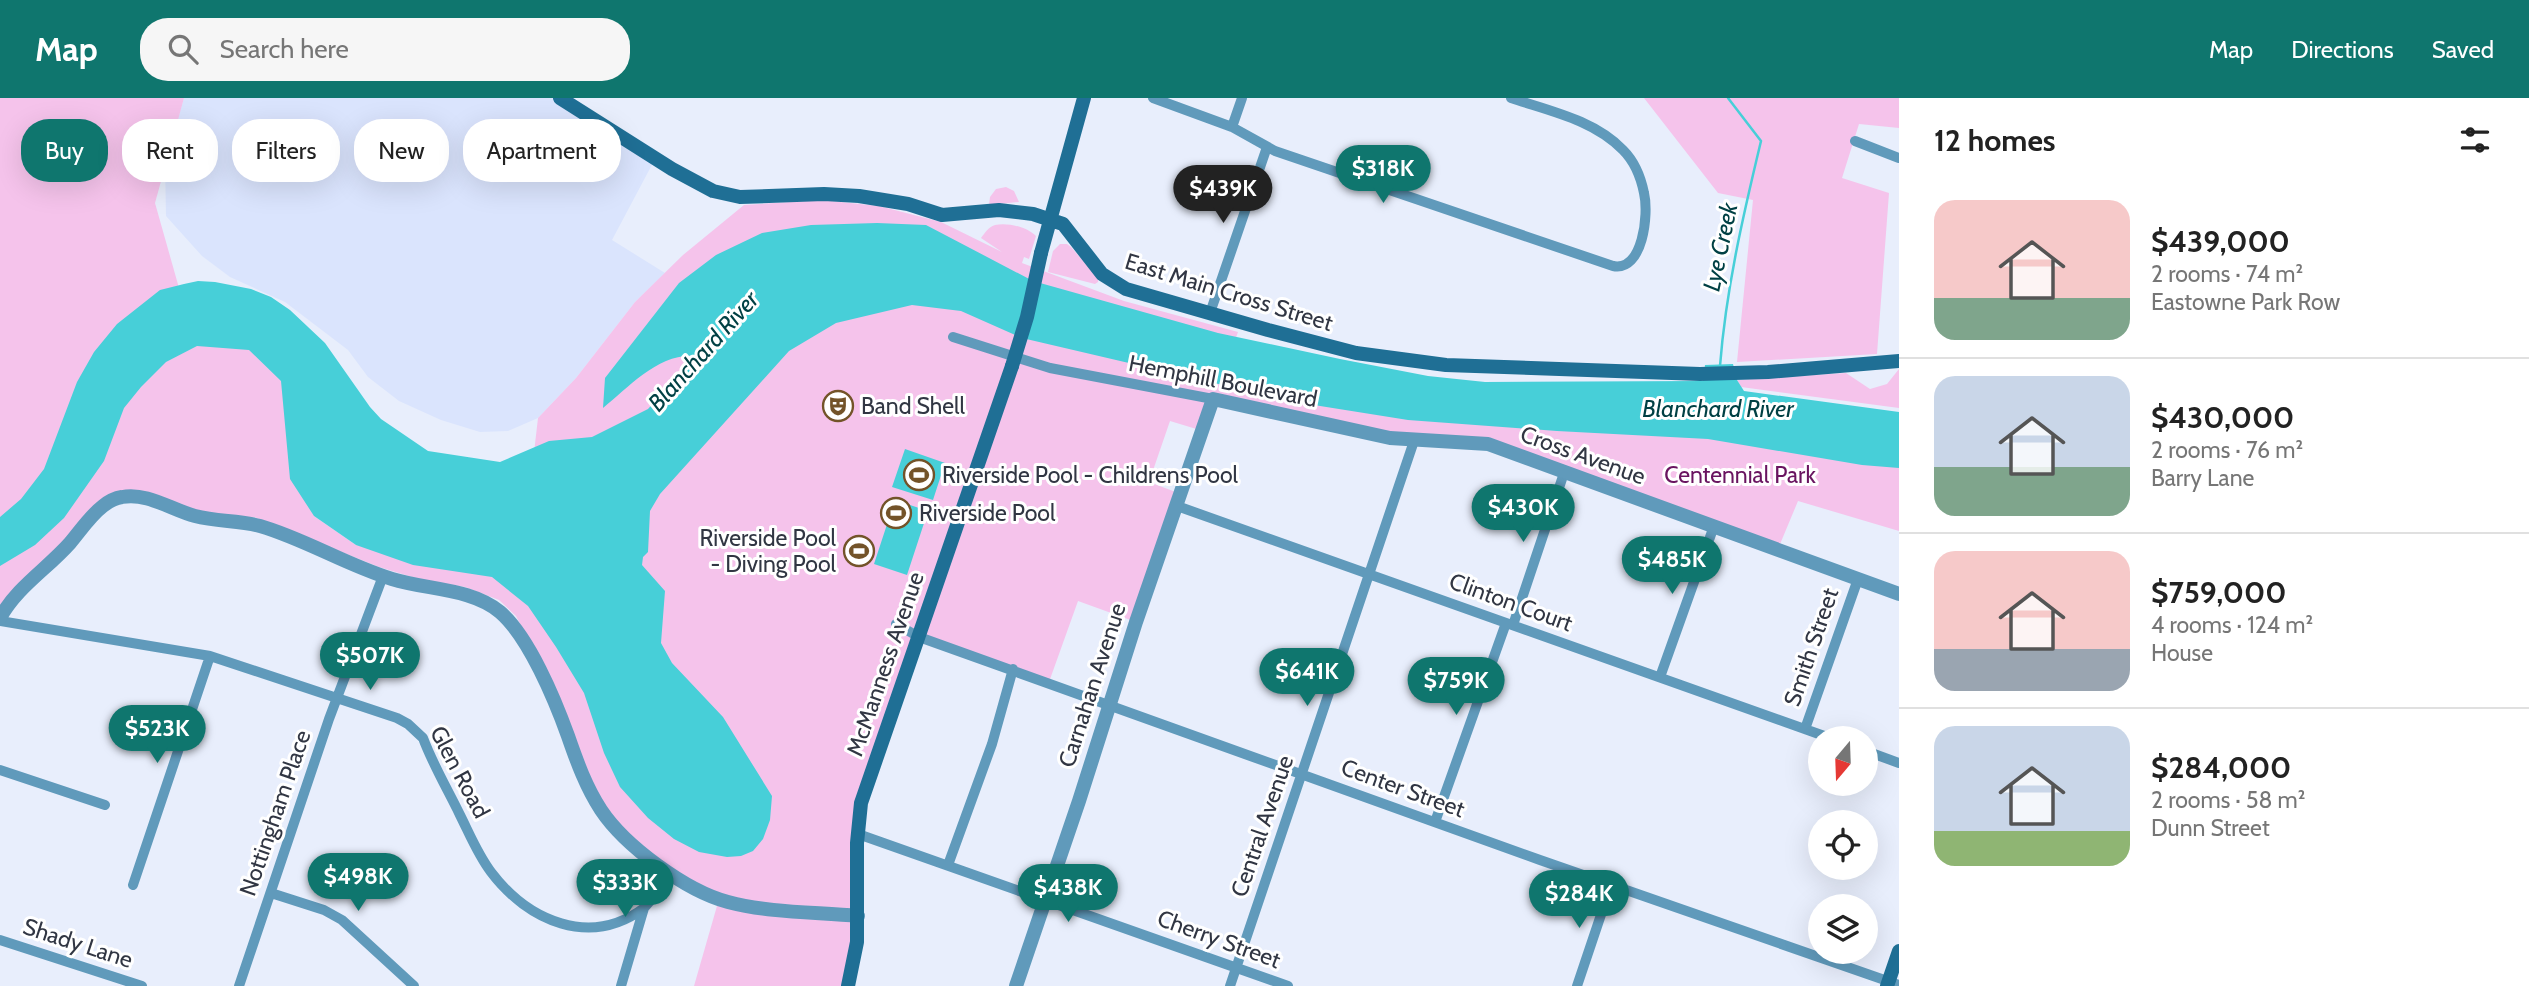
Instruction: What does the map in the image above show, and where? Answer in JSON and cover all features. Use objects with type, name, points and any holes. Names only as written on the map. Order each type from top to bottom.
[{"type":"main road","name":"East Main Cross Street","points":[[560,98],[579,103],[690,180],[727,195],[838,194],[908,204],[942,215],[1012,210],[1050,220],[1068,229],[1108,280],[1126,289],[1322,345],[1419,363],[1700,374],[1737,374],[1899,361]]},
{"type":"main road","name":"McManness Avenue","points":[[848,986],[856,948],[861,803],[1012,366],[1084,98]]},
{"type":"main road","points":[[1893,983],[1899,951]]},
{"type":"street","points":[[1153,98],[1232,127],[1267,147],[1600,262],[1623,267],[1636,255],[1645,221],[1645,194],[1633,164],[1616,143],[1593,128],[1511,98]]},
{"type":"street","points":[[1232,127],[1242,98]]},
{"type":"street","points":[[1854,141],[1899,158]]},
{"type":"street","points":[[1210,313],[1267,147]]},
{"type":"street","name":"Hemphill Boulevard","points":[[953,337],[1050,368],[1213,399],[1344,429],[1414,441],[1488,444]]},
{"type":"street","name":"Carnahan Avenue","points":[[1016,986],[1213,399]]},
{"type":"street","name":"Central Avenue","points":[[1230,986],[1414,441]]},
{"type":"street","name":"Cross Avenue","points":[[1488,444],[1899,594]]},
{"type":"street","points":[[1435,822],[1564,473]]},
{"type":"street","points":[[0,620],[14,596],[70,543],[103,506],[130,496],[145,498],[198,517],[261,526],[383,576],[468,596],[492,607],[506,619],[547,683],[584,781],[602,811],[626,838],[673,875],[701,891],[729,902],[774,909],[858,916]]},
{"type":"street","name":"Clinton Court","points":[[1177,506],[1808,730]]},
{"type":"street","points":[[1660,677],[1714,526]]},
{"type":"street","name":"Nottingham Place","points":[[239,986],[338,697],[383,576]]},
{"type":"street","name":"Smith Street","points":[[1805,729],[1857,579]]},
{"type":"street","name":"Glen Road","points":[[0,620],[210,656],[397,718],[419,733],[486,865],[499,882],[526,905],[550,920],[583,929],[617,922],[644,908]]},
{"type":"street","name":"Center Street","points":[[896,624],[919,637],[1893,983]]},
{"type":"street","points":[[133,885],[210,656]]},
{"type":"street","points":[[948,865],[992,744],[1013,669]]},
{"type":"street","points":[[1878,755],[1899,763]]},
{"type":"street","points":[[0,770],[105,805]]},
{"type":"street","name":"Cherry Street","points":[[858,834],[1288,986]]},
{"type":"street","points":[[621,986],[644,908],[673,875]]},
{"type":"street","points":[[1577,986],[1611,884]]},
{"type":"street","points":[[271,893],[324,910],[342,920],[414,986]]},
{"type":"street","name":"Shady Lane","points":[[0,940],[142,986]]},
{"type":"shaded area","points":[[184,98],[560,98],[593,119],[463,119],[463,182],[621,182],[621,137],[655,159],[612,240],[665,273],[635,302],[576,378],[538,418],[508,431],[480,432],[441,420],[399,401],[368,377],[348,350],[285,302],[230,277],[202,256],[166,216],[165,182],[218,182],[218,119],[178,119]]},
{"type":"green space","name":"Centennial Park","points":[[0,98],[184,98],[178,119],[122,119],[122,182],[161,182],[155,203],[179,288],[290,354],[314,516],[356,545],[527,513],[538,418],[576,378],[635,302],[683,255],[744,205],[822,200],[879,206],[941,222],[1002,252],[981,238],[987,230],[1000,224],[1022,228],[1036,236],[1029,259],[1024,257],[1022,263],[1124,301],[1238,332],[1228,360],[1899,440],[1899,531],[1798,501],[1778,549],[1488,444],[1414,441],[1214,399],[1203,431],[1170,421],[1149,482],[1181,494],[1136,622],[1078,601],[1049,682],[919,637],[861,803],[848,986],[694,986],[719,899],[681,880],[602,811],[530,643],[516,616],[499,600],[465,587],[422,580],[379,567],[254,517],[241,522],[116,499],[0,618]]},
{"type":"green space","points":[[1644,98],[1899,98],[1899,128],[1859,124],[1842,178],[1889,193],[1877,354],[1737,362],[1753,200],[1718,193]]},
{"type":"green space","points":[[1006,187],[1014,191],[1019,202],[989,205],[990,197],[996,189]]},
{"type":"green space","points":[[1060,244],[1071,247],[1098,278],[1098,282],[1095,284],[1048,272],[1053,251]]},
{"type":"green space","points":[[1899,369],[1899,408],[1741,387],[1737,380],[1846,373],[1870,389],[1887,384]]},
{"type":"water","name":"Blanchard River","points":[[811,225],[926,225],[1033,281],[1218,333],[1428,376],[1485,382],[1703,381],[1705,365],[1733,364],[1737,380],[1744,391],[1899,412],[1899,468],[1862,465],[1708,439],[1408,420],[1295,402],[1022,338],[961,311],[912,305],[836,323],[789,351],[660,494],[650,511],[648,552],[643,557],[642,565],[665,591],[661,643],[672,663],[723,717],[772,796],[770,820],[763,839],[753,851],[741,856],[727,857],[699,852],[674,839],[648,818],[620,787],[604,753],[584,693],[528,606],[492,577],[413,565],[356,545],[314,516],[290,479],[281,381],[249,350],[197,346],[166,362],[124,408],[104,461],[64,518],[35,545],[0,566],[0,517],[21,499],[44,469],[77,382],[94,352],[117,324],[160,290],[198,281],[215,282],[251,289],[271,297],[290,310],[325,343],[381,419],[428,451],[500,462],[549,441],[592,437],[648,409],[695,356],[669,360],[657,366],[603,408],[605,378],[679,283],[716,255],[762,233]]},
{"type":"water","name":"Riverside Pool - Childrens Pool","points":[[905,449],[945,463],[933,500],[892,487]]},
{"type":"water","points":[[895,500],[928,511],[907,575],[874,564]]},
{"type":"water","name":"Riverside Pool - Diving Pool","points":[[853,539],[871,545],[866,563],[847,557]]},
{"type":"waterway","name":"Lye Creek","points":[[1720,366],[1731,281],[1761,141],[1728,98]]},
{"type":"place","name":"Band Shell","points":[[838,406]]},
{"type":"place","name":"Riverside Pool - Childrens Pool","points":[[919,475]]},
{"type":"place","name":"Riverside Pool","points":[[896,513]]},
{"type":"place","name":"Riverside Pool - Diving Pool","points":[[859,551]]}]
